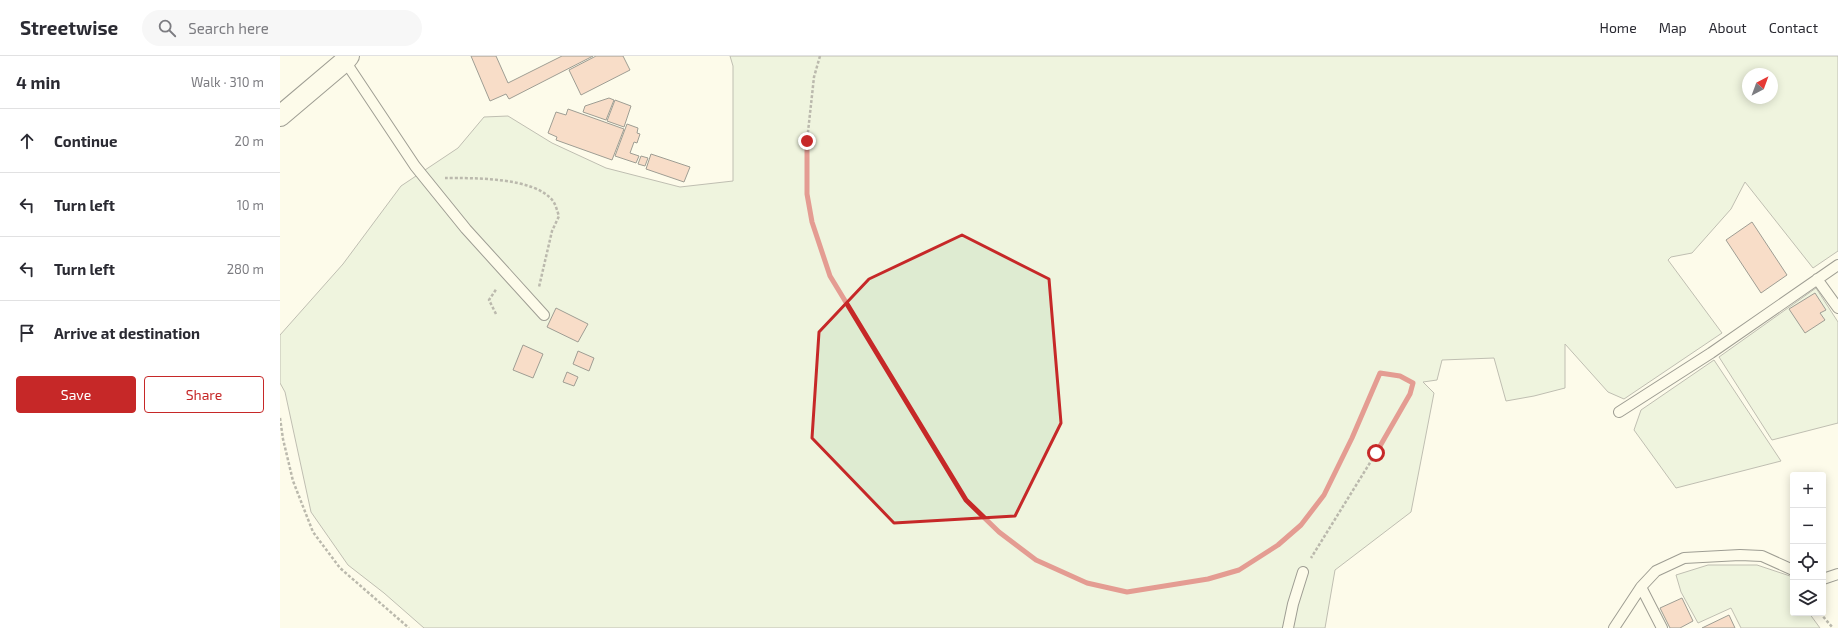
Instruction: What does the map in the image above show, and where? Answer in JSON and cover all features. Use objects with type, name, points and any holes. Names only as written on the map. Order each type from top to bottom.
[{"type":"street","points":[[280,116],[347,58]]},
{"type":"lane","points":[[347,58],[424,177],[466,229],[544,315]]},
{"type":"lane","points":[[1619,412],[1711,353],[1838,264]]},
{"type":"lane","points":[[1817,279],[1838,308]]},
{"type":"lane","points":[[1614,628],[1641,587],[1656,571],[1684,558],[1740,555],[1762,556],[1790,569]]},
{"type":"lane","points":[[1288,628],[1293,604],[1303,572]]},
{"type":"lane","points":[[1826,578],[1838,574]]},
{"type":"lane","points":[[1641,587],[1662,628]]},
{"type":"path","points":[[820,56],[814,77],[807,141],[807,194],[812,222],[830,276],[966,500],[999,532],[1036,560],[1087,583],[1127,592],[1208,579],[1239,570],[1283,540],[1301,525],[1324,495],[1352,438],[1380,373],[1400,376],[1413,383],[1410,394],[1391,427],[1320,541],[1303,572]]},
{"type":"path","points":[[424,177],[476,178],[511,182],[536,188],[553,201],[559,216],[552,231],[534,304]]},
{"type":"path","points":[[496,314],[489,300],[506,274]]},
{"type":"path","points":[[280,418],[283,439],[293,481],[313,532],[340,568],[409,628]]},
{"type":"path","points":[[1823,616],[1833,628]]},
{"type":"highlighted area","points":[[962,235],[1049,279],[1061,423],[1015,516],[894,523],[812,438],[819,332],[869,279]]},
{"type":"green space","points":[[730,56],[1838,56],[1838,251],[1813,268],[1745,182],[1731,209],[1692,253],[1671,257],[1668,260],[1722,333],[1624,399],[1608,392],[1565,344],[1565,388],[1506,401],[1494,358],[1442,360],[1437,380],[1423,382],[1434,393],[1411,512],[1335,570],[1325,628],[424,628],[384,593],[348,565],[311,512],[285,392],[280,383],[280,335],[343,264],[401,186],[458,148],[484,117],[508,116],[552,143],[606,168],[680,187],[733,181],[733,66]]},
{"type":"green space","points":[[1816,288],[1838,322],[1838,423],[1772,440],[1719,357]]},
{"type":"green space","points":[[1714,360],[1781,461],[1676,488],[1634,430],[1641,410]]},
{"type":"green space","points":[[1708,565],[1757,565],[1790,576],[1790,616],[1811,616],[1820,628],[1741,628],[1731,608],[1698,623],[1681,592],[1676,575]]},
{"type":"building","points":[[471,56],[496,56],[508,83],[562,56],[593,56],[509,99],[506,94],[490,101]]},
{"type":"building","points":[[596,56],[623,56],[630,70],[581,95],[569,70]]},
{"type":"building","points":[[609,98],[614,100],[606,120],[583,112],[585,106]]},
{"type":"building","points":[[615,100],[631,106],[624,127],[607,121]]},
{"type":"building","points":[[568,109],[624,129],[612,160],[556,140],[557,137],[548,133],[556,112],[566,115]]},
{"type":"building","points":[[627,124],[638,128],[637,133],[640,134],[637,143],[634,142],[630,153],[639,156],[636,163],[615,156]]},
{"type":"building","points":[[651,154],[690,167],[684,182],[646,169]]},
{"type":"building","points":[[641,156],[648,158],[645,166],[638,164]]},
{"type":"building","points":[[1752,222],[1787,275],[1761,293],[1726,240]]},
{"type":"building","points":[[1815,293],[1826,310],[1820,313],[1825,320],[1805,333],[1789,309]]},
{"type":"building","points":[[556,308],[588,324],[578,342],[547,327]]},
{"type":"building","points":[[523,345],[543,354],[533,378],[513,370]]},
{"type":"building","points":[[578,351],[594,358],[589,371],[573,364]]},
{"type":"building","points":[[567,372],[578,377],[574,386],[563,382]]},
{"type":"building","points":[[1682,598],[1693,621],[1680,628],[1670,628],[1660,608]]},
{"type":"building","points":[[1729,615],[1735,628],[1702,628]]},
{"type":"route","points":[[807,141],[807,194],[812,222],[830,276],[966,500],[999,532],[1036,560],[1087,583],[1127,592],[1175,586],[1208,579],[1239,570],[1278,545],[1301,525],[1324,495],[1352,438],[1380,373],[1400,376],[1413,383],[1410,394],[1376,453]]}]
